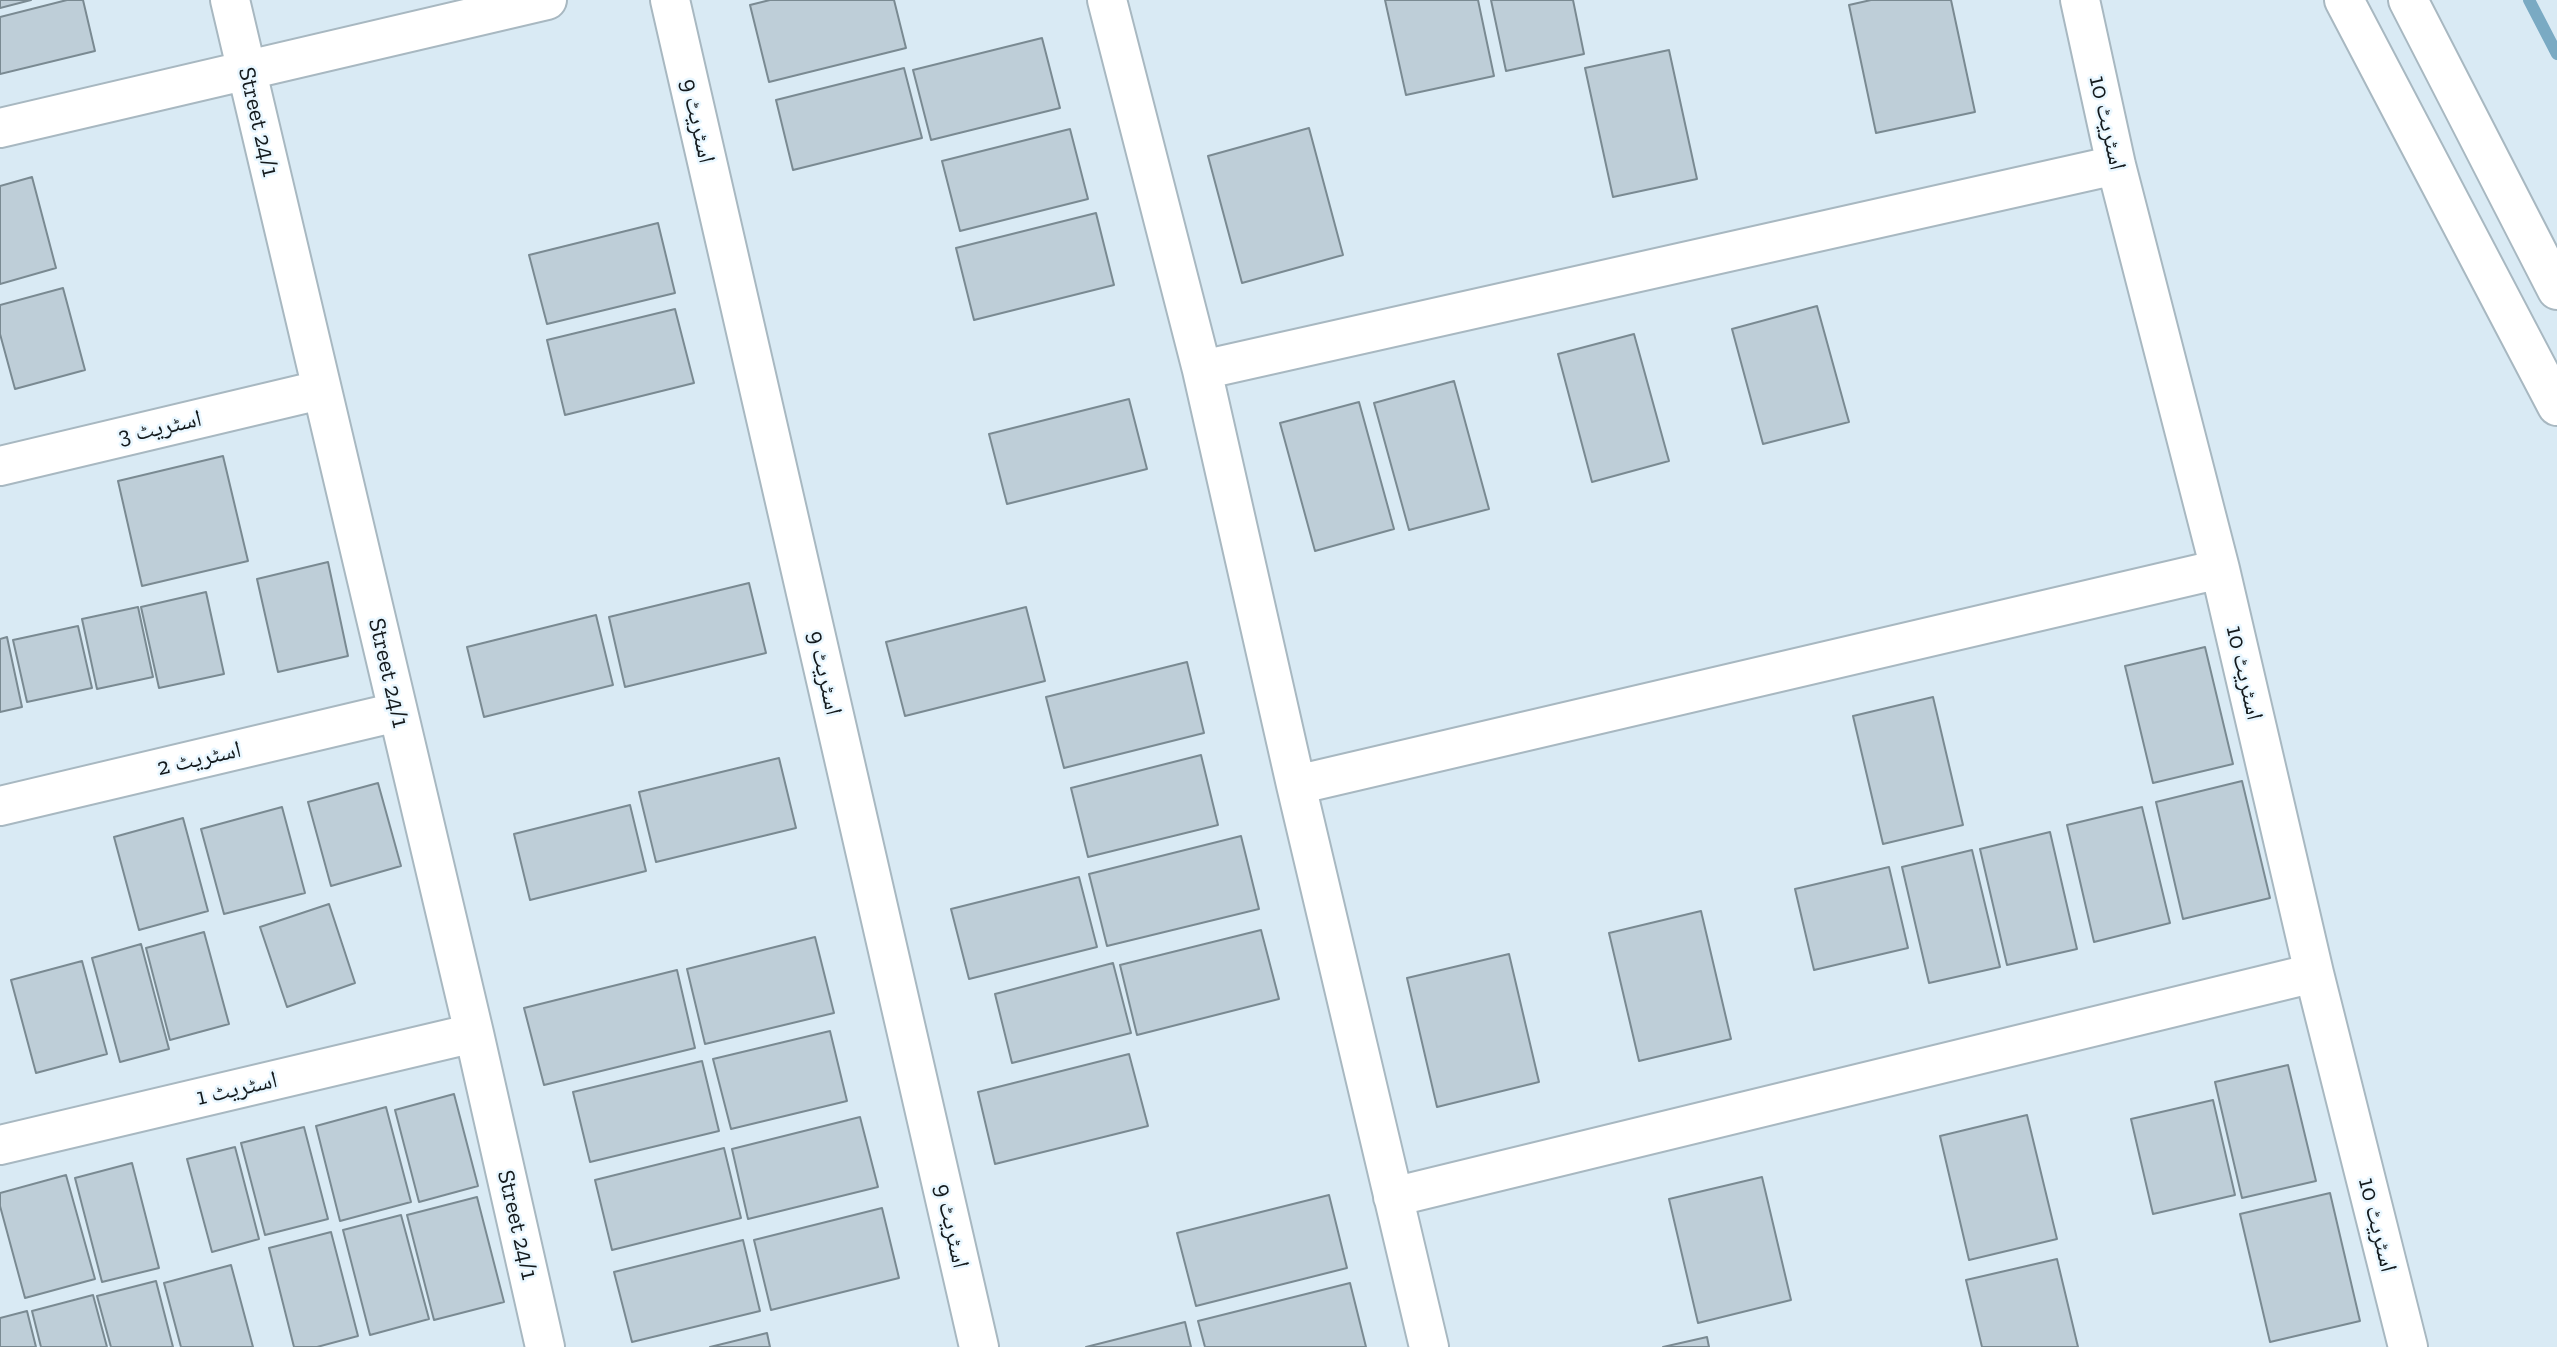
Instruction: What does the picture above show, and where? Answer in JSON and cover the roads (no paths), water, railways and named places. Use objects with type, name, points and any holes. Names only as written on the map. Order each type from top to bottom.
[{"type":"street","name":"Street 24/1","points":[[230,0],[474,1033],[545,1347]]},
{"type":"street","points":[[0,128],[547,0]]},
{"type":"street","name":"اسٹریٹ 9","points":[[670,0],[979,1347]]},
{"type":"street","points":[[1107,0],[1202,370],[1296,785],[1429,1347]]},
{"type":"street","name":"اسٹریٹ 10","points":[[2080,0],[2116,165],[2220,569],[2314,973],[2408,1347]]},
{"type":"street","points":[[2344,0],[2557,406]]},
{"type":"street","points":[[2408,0],[2557,290]]},
{"type":"street","points":[[1202,370],[2116,165]]},
{"type":"street","name":"اسٹریٹ 3","points":[[0,466],[320,390]]},
{"type":"street","points":[[1296,785],[2220,569]]},
{"type":"street","name":"اسٹریٹ 2","points":[[0,806],[397,712]]},
{"type":"street","points":[[1393,1196],[2314,973]]},
{"type":"street","name":"اسٹریٹ 1","points":[[0,1145],[474,1033]]},
{"type":"waterway","points":[[2529,0],[2557,54]]}]
